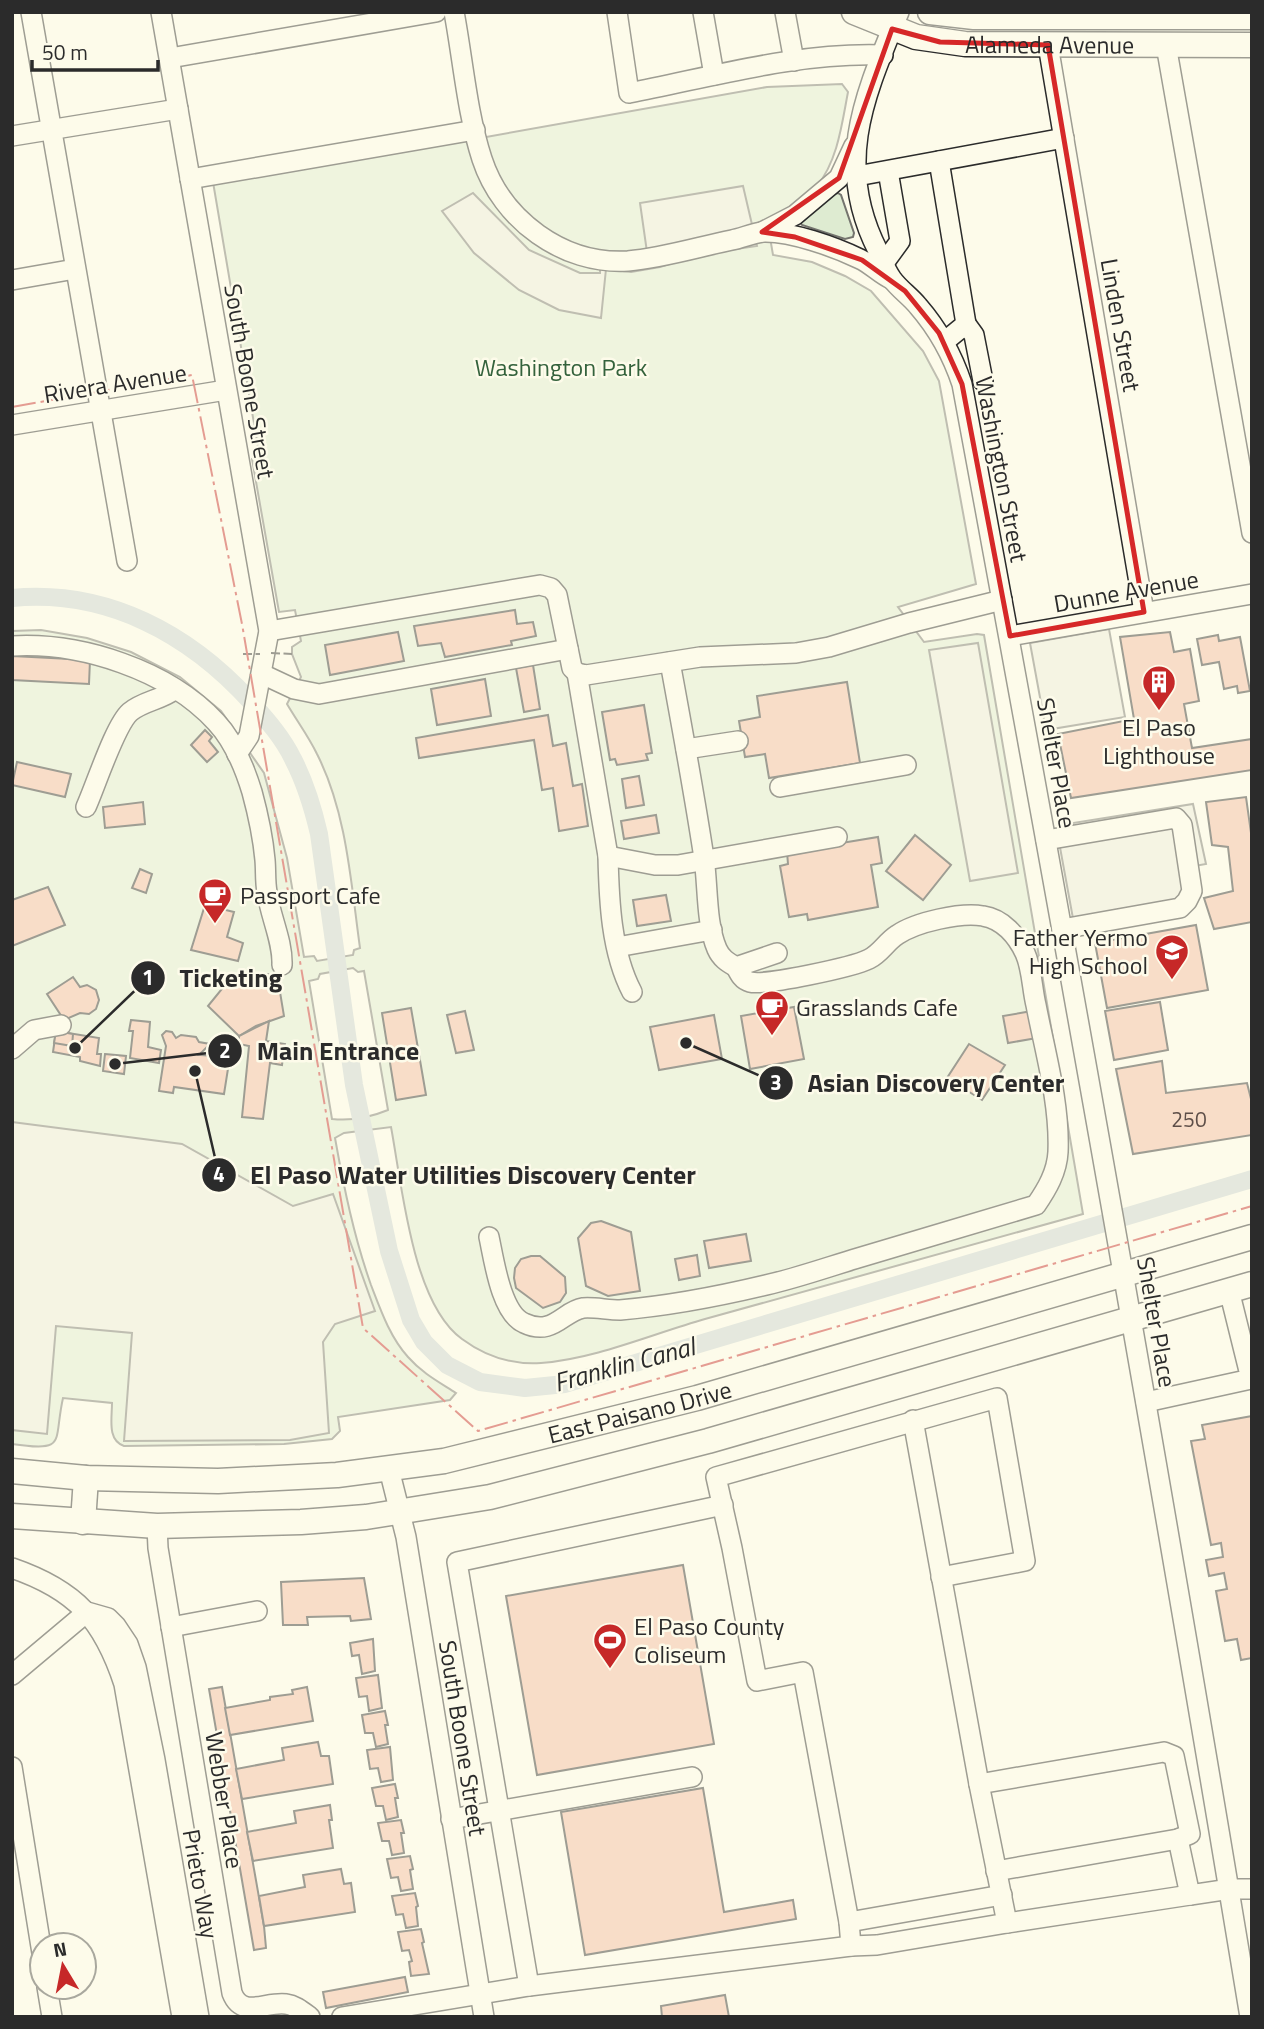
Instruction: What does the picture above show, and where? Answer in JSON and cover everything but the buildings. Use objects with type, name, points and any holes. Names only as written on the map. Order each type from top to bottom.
[{"type":"main road","name":"Alameda Avenue","points":[[854,12],[896,21],[940,42],[1252,45]]},
{"type":"main road","name":"Alameda Avenue","points":[[931,12],[974,17],[1252,17]]},
{"type":"main road","name":"East Paisano Drive","points":[[12,1471],[86,1478],[218,1481],[337,1475],[444,1461],[697,1398],[1252,1237]]},
{"type":"main road","name":"East Paisano Drive","points":[[12,1516],[157,1526],[301,1522],[400,1512],[490,1497],[631,1462],[1241,1287]]},
{"type":"main road","points":[[83,1522],[86,1478]]},
{"type":"street","points":[[31,12],[127,561]]},
{"type":"street","name":"South Boone Street","points":[[161,12],[269,631],[249,736],[237,754]]},
{"type":"street","points":[[170,58],[436,12]]},
{"type":"street","points":[[454,12],[475,130],[482,159],[492,182],[523,222],[566,252],[595,261],[628,261],[762,232],[794,215],[839,178],[855,145]]},
{"type":"street","points":[[617,12],[629,93],[794,61],[851,54],[883,55]]},
{"type":"street","points":[[704,12],[714,75]]},
{"type":"street","points":[[785,12],[794,61]]},
{"type":"street","name":"Washington Street","points":[[896,21],[862,109],[855,145],[860,207],[868,232],[888,271],[919,306],[944,342],[962,384],[1010,636]]},
{"type":"street","name":"Linden Street","points":[[1048,45],[1144,612]]},
{"type":"street","points":[[1166,46],[1252,533]]},
{"type":"street","points":[[12,136],[178,109]]},
{"type":"street","points":[[190,179],[475,130]]},
{"type":"street","points":[[857,177],[1064,138]]},
{"type":"street","points":[[939,161],[966,324],[974,335],[983,381]]},
{"type":"street","points":[[762,232],[795,237],[830,247],[888,271],[900,241],[888,171]]},
{"type":"street","points":[[12,280],[75,269]]},
{"type":"street","points":[[944,342],[966,324]]},
{"type":"street","name":"Rivera Avenue","points":[[12,425],[226,390]]},
{"type":"street","points":[[269,631],[540,586],[551,588],[557,595],[572,668],[577,673],[586,675],[700,657],[796,653],[829,647],[909,623],[1002,600]]},
{"type":"street","name":"Dunne Avenue","points":[[1010,636],[1252,594]]},
{"type":"street","name":"Shelter Place","points":[[1010,636],[1124,1274],[1250,2017]]},
{"type":"street","points":[[12,646],[59,647],[99,654],[151,675],[193,701],[217,723],[237,754],[252,790],[266,861],[267,894],[282,965]]},
{"type":"street","points":[[262,677],[294,689],[319,694],[568,649]]},
{"type":"street","points":[[489,1237],[503,1295],[513,1315],[533,1326],[548,1326],[560,1322],[578,1309],[592,1307],[617,1310],[642,1307],[766,1285],[1036,1205],[1050,1185],[1058,1155],[1057,1123],[1026,954],[1007,927],[987,916],[969,914],[931,922],[895,936],[882,951],[867,960],[815,974],[760,983],[743,978],[736,967],[726,961],[717,949],[712,930],[705,861],[687,749],[670,662]]},
{"type":"street","points":[[577,673],[608,856],[609,886],[619,961],[632,992]]},
{"type":"street","points":[[86,807],[120,723],[131,712],[163,698],[174,690]]},
{"type":"street","points":[[687,749],[738,741]]},
{"type":"street","points":[[780,787],[906,765]]},
{"type":"street","points":[[1046,840],[1176,818],[1182,825],[1192,891],[1180,908],[1062,929]]},
{"type":"street","points":[[608,856],[678,865],[837,837]]},
{"type":"street","points":[[617,947],[712,930]]},
{"type":"street","points":[[736,967],[776,953]]},
{"type":"street","points":[[12,1049],[34,1030],[61,1026]]},
{"type":"street","points":[[1146,1402],[1251,1379],[1241,1287]]},
{"type":"street","points":[[851,1946],[849,1922],[803,1672],[757,1681],[716,1477],[997,1398],[1025,1561],[941,1577]]},
{"type":"street","points":[[913,1420],[1007,1923]]},
{"type":"street","name":"South Boone Street","points":[[389,1469],[400,1512],[484,2017]]},
{"type":"street","points":[[529,1986],[457,1562],[723,1505]]},
{"type":"street","name":"Webber Place","points":[[157,1526],[158,1548],[234,2000],[249,2008],[288,2004],[310,2017]]},
{"type":"street","points":[[12,1568],[42,1578],[68,1595],[86,1612],[107,1639],[124,1684],[182,2017]]},
{"type":"street","points":[[172,1627],[257,1611]]},
{"type":"street","points":[[12,1675],[86,1612]]},
{"type":"street","name":"Prieto Way","points":[[86,1612],[108,1618],[128,1644],[136,1667],[155,1760],[199,2017]]},
{"type":"street","points":[[979,1784],[1164,1752],[1174,1756],[1190,1834],[1178,1839],[996,1871]]},
{"type":"street","points":[[12,1767],[38,1931]]},
{"type":"street","points":[[451,1819],[692,1777]]},
{"type":"street","points":[[1178,1839],[1190,1895]]},
{"type":"street","points":[[342,2017],[529,1986],[877,1945],[1230,1889],[1252,1889]]},
{"type":"street","points":[[849,1922],[1002,1895]]},
{"type":"highlighted area","points":[[892,29],[940,42],[1048,45],[1144,612],[1010,636],[962,384],[939,333],[905,291],[862,260],[795,237],[762,232],[839,178]]},
{"type":"green space","name":"Washington Park","points":[[842,84],[848,92],[838,141],[824,176],[807,196],[767,220],[773,255],[812,262],[871,291],[923,351],[939,381],[976,584],[898,607],[924,642],[984,635],[1083,1214],[705,1319],[582,1357],[541,1363],[509,1361],[489,1355],[462,1339],[445,1322],[431,1299],[412,1241],[391,1127],[344,1133],[335,1138],[342,1175],[359,1249],[378,1304],[391,1332],[413,1363],[456,1393],[450,1400],[338,1417],[340,1431],[332,1439],[284,1444],[124,1446],[113,1434],[112,1403],[63,1398],[55,1441],[42,1447],[12,1444],[12,631],[41,630],[87,638],[131,652],[180,677],[221,711],[264,773],[287,858],[304,957],[314,956],[317,961],[353,955],[354,950],[360,948],[346,849],[335,800],[317,754],[287,704],[301,677],[292,647],[301,641],[295,610],[279,612],[252,459],[259,453],[213,182],[767,87]],"holes":[[[353,968],[358,972],[364,971],[388,1110],[360,1118],[332,1119],[309,981],[318,979],[320,974]]]},
{"type":"green space","points":[[838,193],[854,233],[853,237],[845,239],[802,225],[799,221],[833,194]]},
{"type":"shaded area","points":[[743,186],[757,246],[702,254],[660,267],[631,272],[606,269],[601,318],[559,310],[519,290],[474,253],[442,211],[473,193],[529,250],[580,273],[600,273],[601,251],[647,252],[640,203]]},
{"type":"shaded area","points":[[1109,629],[1125,717],[1046,730],[1030,643]]},
{"type":"shaded area","points":[[978,643],[1018,873],[970,881],[929,650]]},
{"type":"shaded area","points":[[1193,804],[1206,864],[1183,868],[1190,903],[1074,924],[1057,831],[1074,828],[1073,823]]},
{"type":"shaded area","points":[[12,1122],[182,1144],[293,1206],[333,1194],[375,1311],[335,1324],[323,1342],[329,1433],[290,1440],[124,1441],[132,1333],[56,1326],[47,1434],[12,1430]]},
{"type":"waterway","name":"Franklin Canal","points":[[12,598],[47,597],[81,601],[113,609],[174,637],[228,678],[263,716],[289,751],[305,786],[319,834],[354,1085],[389,1251],[411,1320],[424,1342],[447,1365],[480,1382],[525,1388],[565,1384],[1252,1179]]},
{"type":"fence","points":[[271,653],[292,654]]},
{"type":"fence","points":[[243,654],[260,654]]},
{"type":"power","points":[[12,407],[192,375],[242,624],[363,1328],[478,1431],[1252,1206]]},
{"type":"place","name":"El Paso Lighthouse","points":[[1159,712]]},
{"type":"place","name":"Passport Cafe","points":[[215,925]]},
{"type":"place","name":"Father Yermo High School","points":[[1172,981]]},
{"type":"place","name":"Grasslands Cafe","points":[[772,1037]]},
{"type":"place","name":"Asian Discovery Center","points":[[686,1043]]},
{"type":"place","name":"Ticketing","points":[[75,1048]]},
{"type":"place","name":"Main Entrance","points":[[115,1064]]},
{"type":"place","name":"El Paso Water Utilities Discovery Center","points":[[195,1071]]},
{"type":"place","name":"El Paso County Coliseum","points":[[610,1670]]}]
